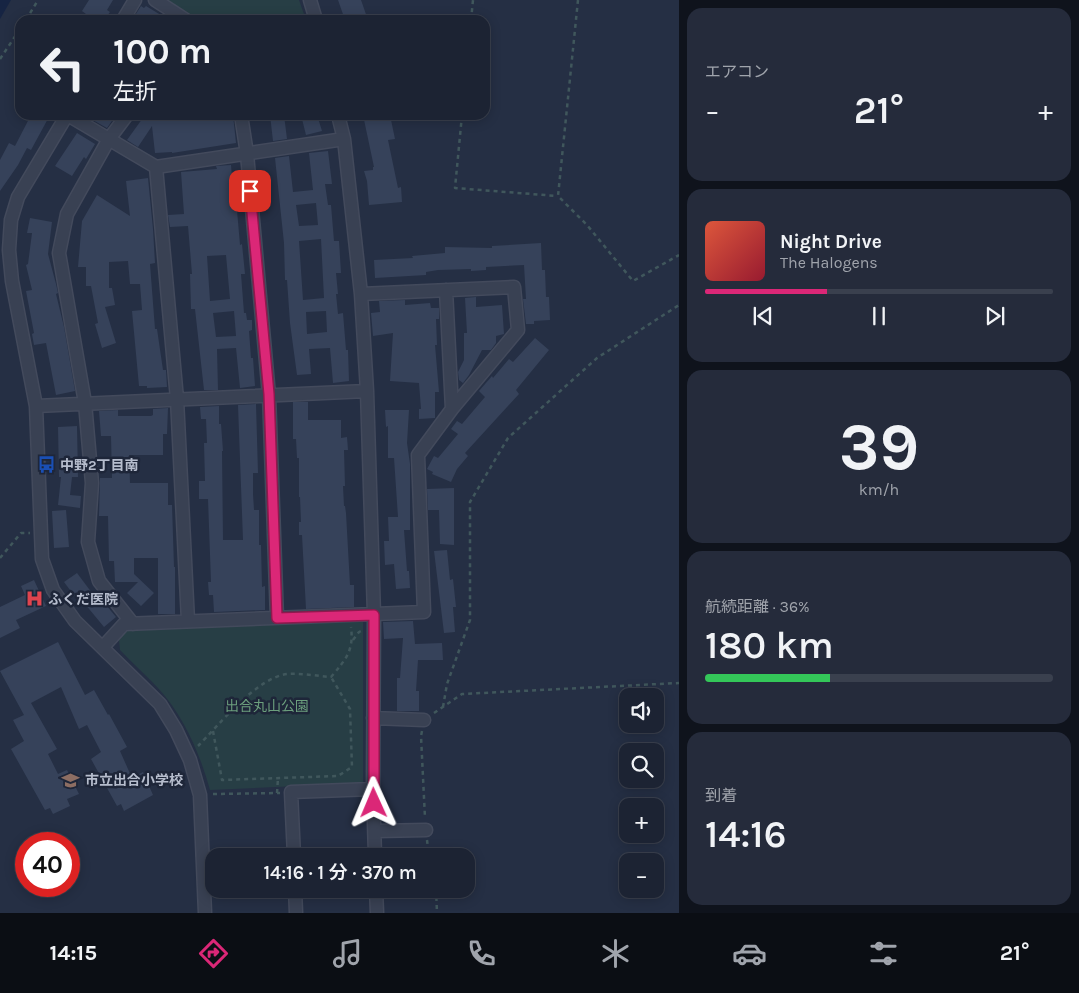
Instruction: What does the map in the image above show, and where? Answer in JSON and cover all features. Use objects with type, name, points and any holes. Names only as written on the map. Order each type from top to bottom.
[{"type":"street","points":[[126,15],[135,0]]},
{"type":"street","points":[[154,0],[178,15]]},
{"type":"street","points":[[310,0],[314,15]]},
{"type":"street","points":[[64,120],[18,197],[11,220],[9,250],[12,281],[36,406],[42,559],[53,590],[75,621],[160,704],[176,730],[188,756],[200,795],[205,913]]},
{"type":"street","points":[[75,120],[156,167],[344,139]]},
{"type":"street","points":[[123,120],[109,140],[66,214],[59,252],[85,403],[92,483],[88,542],[99,581],[134,624]]},
{"type":"street","points":[[241,120],[247,154],[269,394],[277,618]]},
{"type":"street","points":[[339,120],[344,139],[360,294],[366,391],[374,615],[373,789],[375,848]]},
{"type":"street","points":[[156,167],[177,399],[188,622]]},
{"type":"street","points":[[103,647],[124,624],[424,612],[418,455],[452,409],[518,330],[514,287],[360,294]]},
{"type":"street","points":[[446,290],[452,409]]},
{"type":"street","points":[[36,406],[366,391]]},
{"type":"street","points":[[373,718],[424,720]]},
{"type":"street","points":[[294,848],[291,792],[373,789]]},
{"type":"street","points":[[374,831],[426,830]]},
{"type":"street","points":[[295,898],[296,913]]},
{"type":"street","points":[[376,898],[377,913]]},
{"type":"path","points":[[29,15],[38,0]]},
{"type":"path","points":[[472,15],[473,0]]},
{"type":"path","points":[[558,196],[578,0]]},
{"type":"path","points":[[0,59],[15,36]]},
{"type":"path","points":[[461,120],[454,188],[558,196],[587,224],[633,281],[679,255]]},
{"type":"path","points":[[443,707],[448,684],[470,620],[470,502],[508,438],[597,358],[679,305]]},
{"type":"path","points":[[0,558],[21,533],[41,532]]},
{"type":"path","points":[[331,677],[346,659],[353,642],[349,616]]},
{"type":"path","points":[[188,756],[235,707],[261,685],[286,674],[331,677]]},
{"type":"path","points":[[213,732],[222,780],[338,776],[352,767],[350,709],[331,677]]},
{"type":"path","points":[[428,848],[421,736],[424,720],[462,694],[679,683]]},
{"type":"path","points":[[277,793],[278,778]]},
{"type":"path","points":[[200,795],[291,792]]},
{"type":"path","points":[[436,898],[437,913]]},
{"type":"green space","points":[[166,0],[299,0],[304,15],[192,15]]},
{"type":"green space","name":"出合丸山公園","points":[[363,619],[363,783],[210,790],[196,749],[176,711],[158,688],[120,650],[119,640],[126,630]]},
{"type":"water","points":[[0,0],[11,0],[0,19]]},
{"type":"building","points":[[89,0],[113,0],[107,10],[110,12],[108,15],[86,15],[82,11]]},
{"type":"building","points":[[338,0],[361,0],[366,15],[343,15]]},
{"type":"building","points":[[141,6],[144,8],[146,6],[161,15],[135,15]]},
{"type":"building","points":[[28,120],[47,120],[31,150],[27,148],[0,191],[0,160],[9,143],[15,146]]},
{"type":"building","points":[[93,120],[113,120],[107,128]]},
{"type":"building","points":[[141,120],[234,120],[236,143],[172,153],[155,153],[152,126],[138,147],[127,140]]},
{"type":"building","points":[[271,120],[285,120],[287,139],[273,141]]},
{"type":"building","points":[[302,120],[319,120],[322,131],[306,135]]},
{"type":"building","points":[[364,120],[391,120],[395,139],[388,140],[398,188],[401,187],[402,202],[369,205],[367,181],[364,171],[373,170],[374,167]]},
{"type":"building","points":[[77,133],[95,144],[72,176],[55,166]]},
{"type":"building","points":[[328,151],[332,184],[325,184],[328,205],[331,205],[334,241],[339,241],[341,273],[336,273],[338,294],[336,294],[338,314],[343,313],[346,350],[348,350],[349,381],[333,383],[330,348],[309,349],[311,374],[297,375],[290,323],[287,280],[285,280],[284,243],[275,158],[289,156],[293,192],[313,190],[309,153]],"holes":[[[316,203],[318,225],[299,226],[296,205]],[[321,239],[324,298],[303,300],[299,241]],[[326,311],[327,332],[307,334],[306,312]]]},
{"type":"building","points":[[231,165],[234,201],[237,210],[245,274],[241,274],[244,313],[246,313],[247,320],[252,320],[252,330],[249,331],[255,386],[240,388],[236,348],[217,349],[218,390],[204,390],[195,309],[191,309],[190,274],[192,274],[188,226],[170,227],[168,215],[184,214],[181,172],[217,169],[216,166]],"holes":[[[226,255],[230,299],[210,301],[207,256]],[[234,311],[236,336],[216,337],[213,313]]]},
{"type":"building","points":[[148,178],[155,263],[150,264],[155,329],[157,329],[163,370],[166,370],[167,387],[147,388],[147,386],[139,386],[132,311],[142,310],[140,284],[130,284],[128,261],[109,262],[109,288],[112,288],[115,305],[105,307],[116,343],[102,348],[95,324],[98,323],[91,286],[86,286],[86,267],[78,267],[82,221],[97,195],[130,216],[126,181]]},
{"type":"building","points":[[30,218],[52,222],[48,254],[58,293],[56,294],[64,327],[75,391],[56,395],[46,343],[34,345],[32,334],[34,333],[26,291],[32,290],[26,265],[28,264],[32,233],[27,233]]},
{"type":"building","points":[[541,243],[542,270],[545,270],[546,297],[549,297],[550,320],[534,321],[534,324],[526,324],[523,299],[526,299],[524,265],[486,267],[486,270],[471,271],[471,269],[438,270],[426,272],[426,275],[375,278],[374,260],[413,258],[412,256],[445,253],[445,247],[492,248],[492,246]]},
{"type":"building","points":[[476,297],[476,307],[502,305],[504,334],[496,336],[496,343],[491,350],[482,350],[463,383],[459,380],[458,372],[464,360],[464,333],[467,333],[465,298]]},
{"type":"building","points":[[405,300],[405,305],[430,303],[431,308],[439,308],[439,319],[436,319],[437,345],[435,345],[439,392],[435,392],[435,418],[419,419],[419,409],[421,409],[419,383],[390,381],[393,333],[373,336],[371,313],[380,312],[379,301]]},
{"type":"building","points":[[535,338],[549,350],[516,390],[519,394],[465,453],[468,456],[457,469],[451,482],[432,474],[433,472],[427,469],[434,456],[438,458],[458,434],[451,429],[457,421],[462,424],[485,397],[479,391],[509,359],[513,362]]},
{"type":"building","points":[[293,402],[308,402],[308,420],[341,420],[341,438],[347,437],[348,450],[344,450],[345,486],[343,486],[350,585],[354,585],[354,607],[306,609],[302,535],[299,535],[299,522],[301,522],[299,458],[297,458],[296,439],[293,439]]},
{"type":"building","points":[[256,404],[258,473],[253,473],[253,494],[254,510],[259,510],[259,545],[261,545],[262,587],[265,586],[265,610],[214,612],[213,595],[209,595],[208,582],[211,582],[208,499],[199,499],[199,481],[205,481],[204,443],[207,443],[206,419],[201,419],[200,407],[219,406],[219,424],[221,424],[223,451],[223,540],[243,540],[238,405]]},
{"type":"building","points":[[168,408],[167,434],[163,434],[163,455],[129,455],[130,483],[168,483],[168,505],[172,505],[175,614],[158,614],[158,558],[134,558],[134,574],[154,593],[141,606],[127,593],[138,582],[115,582],[114,561],[109,561],[108,516],[99,516],[100,478],[112,478],[111,436],[101,436],[99,411],[118,410],[118,416],[151,416],[153,415],[153,409]]},
{"type":"building","points":[[385,410],[409,410],[407,443],[410,464],[410,530],[404,530],[410,588],[396,589],[394,564],[385,565],[384,541],[389,541],[388,517],[398,517],[394,458],[388,458],[388,426],[386,427]]},
{"type":"building","points":[[77,426],[78,477],[72,477],[70,495],[81,496],[80,508],[58,505],[61,477],[59,477],[58,427]]},
{"type":"building","points":[[454,488],[454,545],[440,544],[439,510],[428,510],[427,489]]},
{"type":"building","points":[[66,510],[69,547],[54,548],[52,511]]},
{"type":"building","points":[[447,550],[450,580],[453,579],[456,607],[453,607],[455,632],[444,633],[434,551]]},
{"type":"building","points":[[77,573],[98,601],[101,599],[116,617],[104,627],[85,604],[82,606],[64,582]]},
{"type":"building","points":[[34,580],[46,606],[16,620],[20,628],[0,638],[0,607],[25,595],[21,586]]},
{"type":"building","points":[[413,621],[415,644],[442,643],[443,660],[418,660],[416,691],[419,691],[419,711],[397,711],[397,678],[400,678],[403,638],[384,639],[383,622]]},
{"type":"building","points":[[58,642],[85,695],[94,690],[127,747],[120,751],[132,778],[143,772],[153,795],[124,811],[121,804],[117,806],[91,759],[101,752],[87,725],[79,729],[61,687],[31,703],[57,749],[48,754],[58,774],[67,770],[79,794],[67,799],[70,806],[53,814],[50,808],[45,810],[11,749],[24,741],[13,720],[24,715],[0,671]]},
{"type":"place","name":"中野2丁目南","points":[[46,465]]},
{"type":"place","name":"ふくだ医院","points":[[34,599]]},
{"type":"place","name":"市立出合小学校","points":[[71,780]]},
{"type":"route","points":[[250,191],[269,394],[277,618],[374,615],[374,803]]}]
